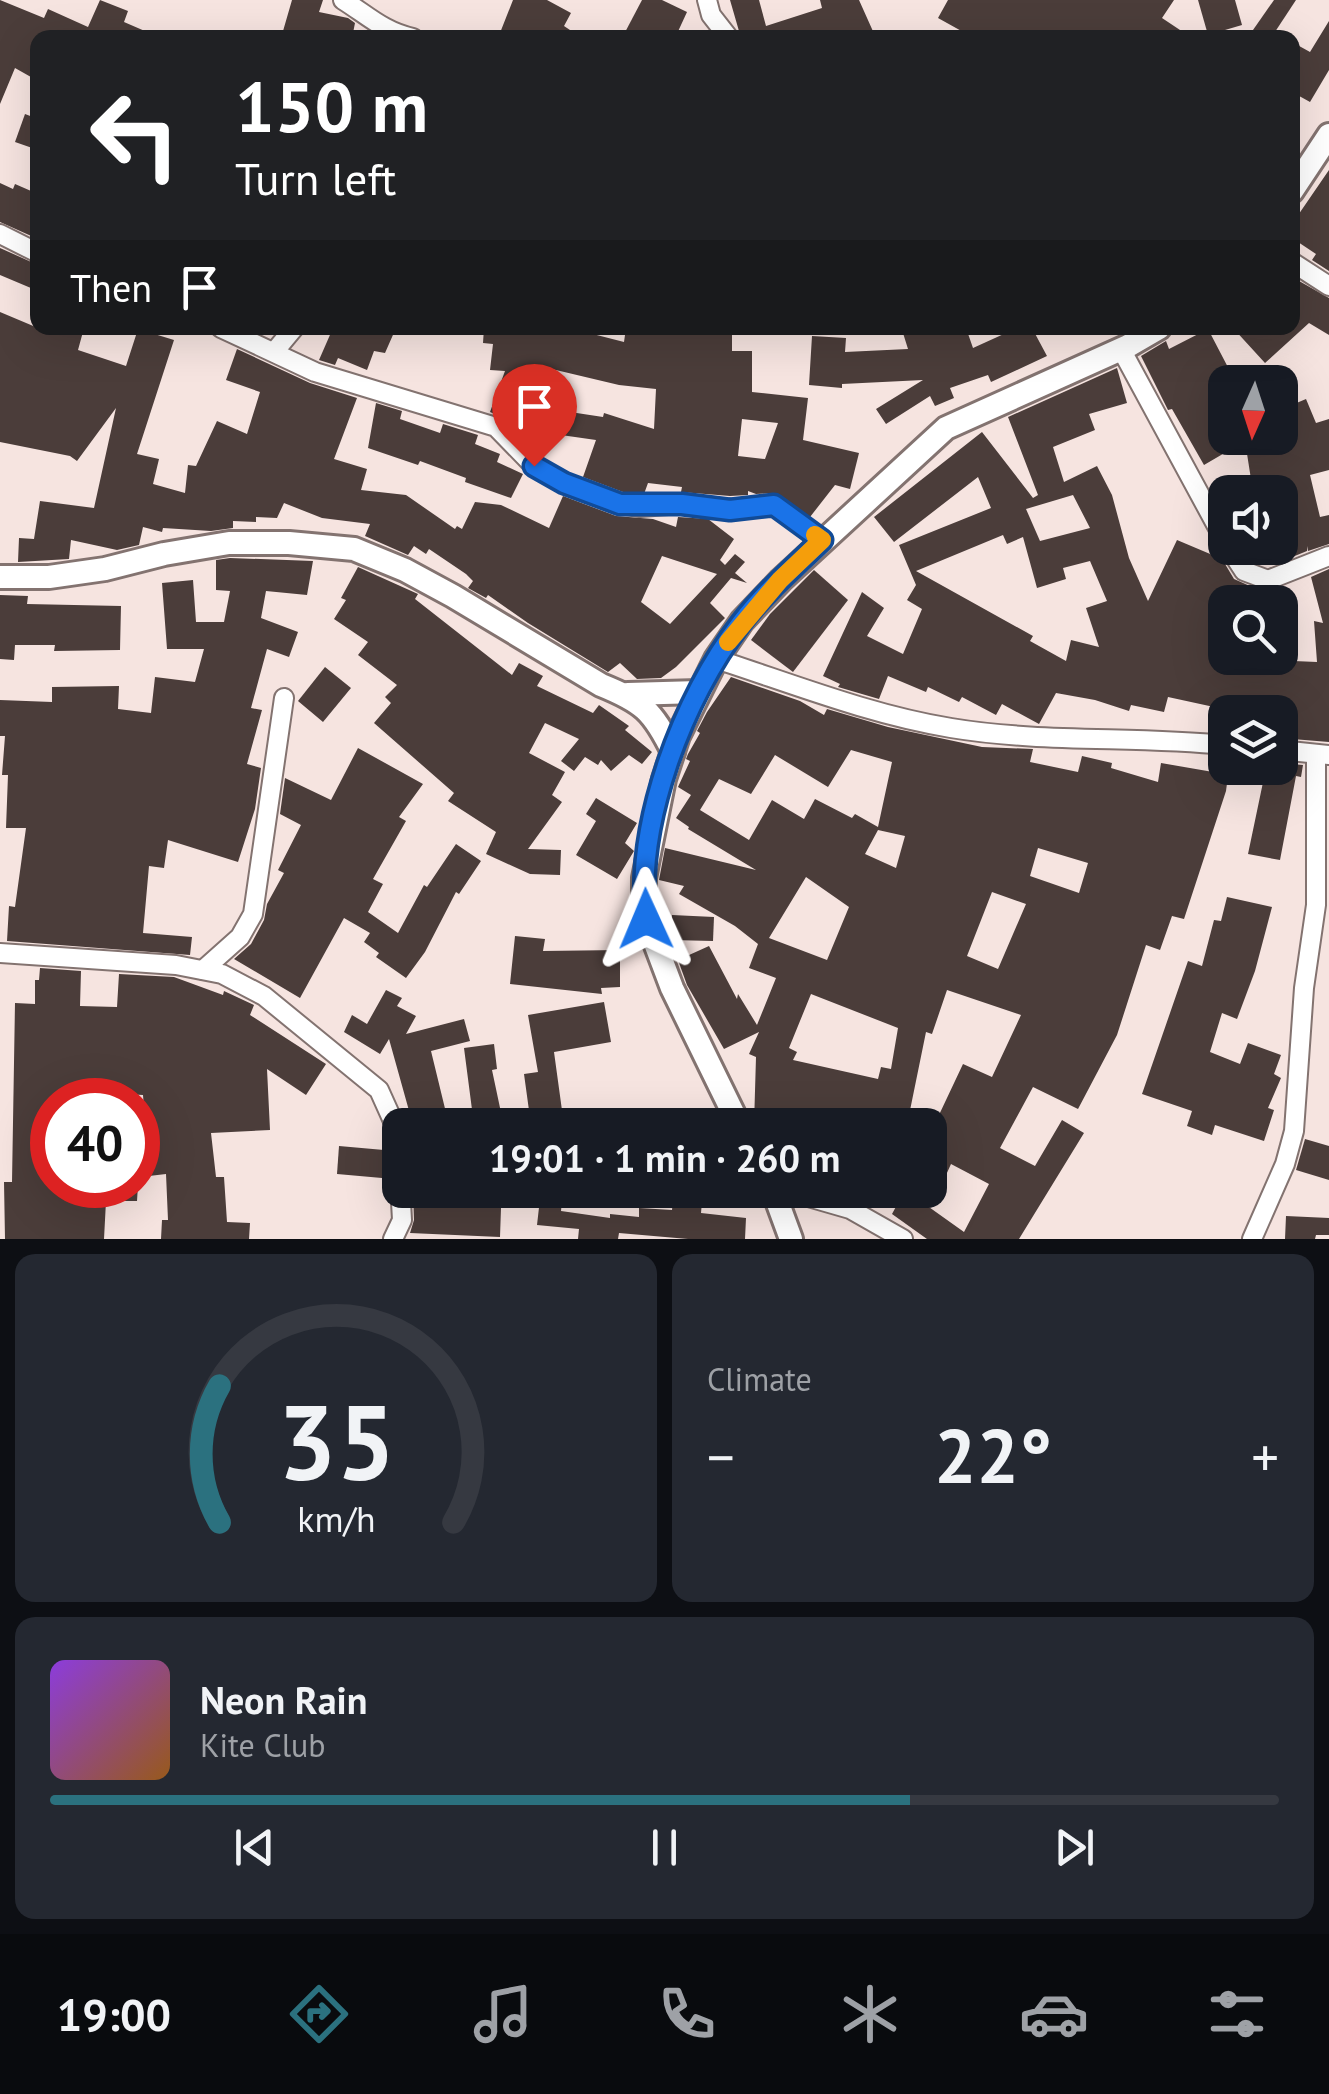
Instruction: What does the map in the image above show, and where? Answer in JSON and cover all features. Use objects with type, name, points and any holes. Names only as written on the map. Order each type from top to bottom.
[{"type":"street","points":[[343,0],[387,30]]},
{"type":"street","points":[[707,0],[711,15],[723,30]]},
{"type":"street","points":[[1300,179],[1329,136]]},
{"type":"street","points":[[0,234],[30,249]]},
{"type":"street","points":[[1300,267],[1329,286]]},
{"type":"street","points":[[236,335],[315,372],[496,427],[534,466],[564,483],[620,504],[682,504],[730,510],[774,505],[822,540]]},
{"type":"street","points":[[274,352],[288,335]]},
{"type":"street","points":[[731,1108],[672,988],[646,919],[644,878],[653,822],[673,752],[716,659],[742,621],[822,540],[946,428],[1146,335]]},
{"type":"street","points":[[1121,349],[1208,509]]},
{"type":"street","points":[[0,577],[49,578],[229,543],[289,542],[354,549],[437,587],[600,685],[628,694],[699,692]]},
{"type":"street","points":[[1241,565],[1268,580],[1329,556]]},
{"type":"street","points":[[716,659],[950,728],[1023,736],[1208,744]]},
{"type":"street","points":[[628,694],[655,716],[673,752]]},
{"type":"street","points":[[203,970],[240,937],[252,914],[284,698]]},
{"type":"street","points":[[1252,1239],[1286,1164],[1294,1131],[1304,988],[1316,906],[1323,755],[1298,752]]},
{"type":"street","points":[[0,953],[139,960],[203,970],[222,974],[264,996],[379,1090],[396,1130],[402,1220],[393,1239]]},
{"type":"street","points":[[780,1208],[791,1239]]},
{"type":"street","points":[[850,1208],[903,1239]]},
{"type":"building","points":[[0,0],[44,18],[48,9],[88,27],[100,0],[128,11],[124,22],[142,30],[30,30],[30,76],[15,68],[0,104]]},
{"type":"building","points":[[292,0],[323,0],[319,12],[355,23],[354,30],[283,30]]},
{"type":"building","points":[[513,0],[547,0],[571,13],[564,26],[570,30],[501,30]]},
{"type":"building","points":[[642,0],[662,0],[687,12],[679,30],[626,30]]},
{"type":"building","points":[[730,0],[759,0],[766,26],[822,8],[820,0],[859,0],[872,30],[739,30]]},
{"type":"building","points":[[948,0],[1174,0],[1162,18],[1180,30],[960,30],[938,18]]},
{"type":"building","points":[[1198,0],[1235,0],[1242,25],[1207,30]]},
{"type":"building","points":[[1274,0],[1296,0],[1276,30],[1253,30]]},
{"type":"building","points":[[1329,21],[1329,70],[1310,102],[1300,96],[1300,46],[1310,52]]},
{"type":"building","points":[[25,114],[30,116],[30,147],[15,142]]},
{"type":"building","points":[[1329,170],[1329,271],[1312,260],[1316,254],[1300,243],[1300,212]]},
{"type":"building","points":[[0,183],[30,191],[30,235],[0,222]]},
{"type":"building","points":[[0,248],[30,261],[30,288],[0,275]]},
{"type":"building","points":[[1300,282],[1329,298],[1329,335],[1309,323],[1300,331]]},
{"type":"building","points":[[0,312],[30,325],[30,335],[82,335],[78,350],[126,366],[136,335],[174,340],[137,454],[159,459],[153,484],[185,493],[188,465],[196,466],[217,421],[247,434],[260,392],[226,380],[237,349],[310,383],[357,398],[334,459],[367,469],[361,490],[406,495],[455,529],[462,529],[475,502],[501,505],[549,528],[563,496],[616,516],[653,519],[676,527],[678,517],[708,519],[734,539],[720,560],[725,565],[735,554],[745,562],[735,573],[747,583],[731,578],[710,603],[725,618],[676,667],[661,678],[637,679],[620,663],[608,672],[488,595],[486,598],[468,588],[473,581],[466,574],[429,549],[426,554],[414,546],[408,555],[365,536],[370,524],[322,518],[284,503],[277,518],[233,521],[233,528],[163,528],[162,532],[143,527],[139,545],[117,550],[71,540],[69,559],[18,562],[19,538],[34,539],[40,501],[94,508],[116,408],[77,461],[70,456],[0,442]],"holes":[[[662,556],[717,574],[670,624],[641,602]]]},
{"type":"building","points":[[330,335],[393,335],[385,353],[374,351],[367,370],[338,358],[335,365],[319,360]]},
{"type":"building","points":[[484,335],[597,335],[624,342],[625,335],[732,335],[732,351],[752,351],[752,392],[808,398],[803,440],[859,453],[850,489],[835,485],[810,517],[774,493],[748,491],[748,495],[730,496],[681,492],[682,487],[648,483],[644,494],[640,494],[583,477],[596,440],[554,434],[557,410],[603,417],[604,413],[654,429],[656,389],[619,385],[539,366],[516,429],[490,412],[505,371],[490,370],[493,344],[483,343]],"holes":[[[742,419],[778,423],[765,459],[738,456]]]},
{"type":"building","points":[[904,335],[968,335],[973,348],[1002,335],[1036,335],[1047,356],[991,382],[988,375],[950,388],[954,398],[935,406],[930,396],[886,424],[876,409],[923,380],[842,384],[842,388],[809,385],[812,336],[846,338],[845,352],[908,349]]},
{"type":"building","points":[[1196,335],[1211,335],[1227,365],[1208,365],[1208,455],[1221,455],[1204,465],[1172,409],[1168,410],[1141,356],[1166,341],[1169,349]]},
{"type":"building","points":[[1239,335],[1296,335],[1265,363]]},
{"type":"building","points":[[1117,368],[1127,403],[1089,414],[1095,430],[1053,447],[1064,482],[1097,466],[1112,495],[1129,558],[1148,601],[1177,540],[1208,553],[1208,565],[1226,565],[1234,579],[1248,585],[1208,585],[1208,675],[1298,675],[1298,661],[1317,662],[1314,621],[1323,623],[1311,577],[1329,569],[1329,742],[1298,739],[1298,695],[1208,695],[1208,706],[1168,697],[1164,712],[1131,705],[1129,711],[1056,693],[1039,724],[1002,704],[996,715],[962,697],[959,702],[928,687],[926,692],[888,676],[879,699],[838,687],[840,684],[823,676],[862,592],[884,608],[867,636],[903,654],[922,609],[907,600],[916,585],[899,545],[991,508],[978,477],[894,542],[874,517],[982,432],[1033,498],[1038,495],[1008,417]],"holes":[[[1073,495],[1090,528],[1040,541],[1026,509]],[[1003,535],[1007,544],[1023,537],[1037,588],[1066,579],[1063,568],[1090,561],[1107,601],[1086,608],[1099,647],[1071,640],[1066,661],[1030,641],[1033,636],[916,571]]]},
{"type":"building","points":[[1306,399],[1316,423],[1329,419],[1329,470],[1310,475],[1320,517],[1329,515],[1329,544],[1308,551],[1308,546],[1307,551],[1298,555],[1298,475],[1250,475],[1247,455],[1298,455],[1298,402]]},
{"type":"building","points":[[376,403],[402,411],[400,419],[440,433],[443,424],[478,435],[475,444],[500,454],[497,462],[523,474],[511,498],[420,461],[418,465],[368,448]]},
{"type":"building","points":[[216,560],[313,561],[307,595],[266,591],[261,618],[298,632],[289,657],[267,649],[251,708],[262,710],[247,764],[261,768],[255,809],[238,862],[168,840],[164,868],[149,866],[143,933],[192,937],[190,955],[7,941],[9,906],[15,907],[26,828],[6,828],[8,775],[2,775],[5,736],[0,736],[0,700],[52,702],[52,687],[119,686],[118,709],[151,713],[155,677],[195,682],[204,649],[167,649],[162,583],[193,580],[196,622],[224,622],[230,591],[216,590]]},
{"type":"building","points":[[358,567],[418,594],[415,599],[512,675],[519,663],[543,676],[537,686],[593,713],[599,705],[629,726],[625,730],[652,752],[642,764],[629,755],[611,771],[601,760],[598,765],[585,757],[574,771],[561,761],[579,739],[545,723],[529,753],[565,772],[552,795],[562,802],[528,849],[561,850],[560,875],[530,874],[486,854],[496,832],[448,801],[454,793],[374,723],[391,703],[385,697],[397,685],[358,655],[368,642],[334,619]]},
{"type":"building","points":[[814,570],[848,600],[793,672],[751,640],[770,614]]},
{"type":"building","points":[[0,595],[28,596],[27,604],[121,606],[120,650],[54,651],[55,645],[15,645],[14,660],[0,659]]},
{"type":"building","points":[[325,667],[351,688],[323,722],[298,701]]},
{"type":"building","points":[[731,677],[800,701],[824,715],[827,709],[982,747],[1033,749],[1030,762],[1078,772],[1082,756],[1112,763],[1111,768],[1158,782],[1161,763],[1208,771],[1208,785],[1227,785],[1184,919],[1172,916],[1160,950],[1146,945],[1117,1035],[1078,1109],[1033,1087],[1000,1148],[1035,1166],[1062,1120],[1084,1133],[1019,1239],[927,1239],[892,1214],[895,1208],[930,1208],[964,1232],[989,1184],[951,1164],[947,1173],[947,1108],[942,1108],[963,1064],[992,1077],[1021,1015],[947,990],[932,1034],[926,1032],[910,1108],[754,1108],[756,1057],[749,1054],[759,1032],[724,1049],[687,985],[678,960],[709,946],[737,999],[738,994],[757,1025],[776,978],[749,968],[758,944],[679,894],[684,886],[659,880],[665,848],[756,870],[676,818],[691,795],[678,787],[690,761],[686,759],[700,733],[697,731]],"holes":[[[851,750],[892,762],[878,827],[815,799],[804,819],[772,800],[749,840],[700,810],[719,779],[751,794],[775,755],[828,787]],[[878,830],[905,836],[896,868],[865,854]],[[1038,848],[1088,863],[1079,893],[1030,876]],[[806,877],[849,907],[827,960],[769,938]],[[992,892],[1026,904],[998,969],[967,956]],[[811,994],[898,1028],[891,1069],[881,1067],[878,1079],[793,1060],[797,1052],[789,1048]]]},
{"type":"building","points":[[358,748],[423,784],[399,817],[406,821],[373,879],[383,884],[368,912],[398,933],[424,885],[427,887],[456,844],[481,861],[459,894],[456,892],[425,952],[406,978],[376,957],[379,953],[364,942],[370,933],[344,918],[300,998],[234,959],[251,944],[264,920],[267,904],[284,873],[278,870],[301,825],[280,814],[285,778],[331,800]]},
{"type":"building","points":[[1262,785],[1294,785],[1280,860],[1248,854]]},
{"type":"building","points":[[596,798],[637,823],[625,843],[634,851],[617,879],[576,855],[596,821],[586,814]]},
{"type":"building","points":[[1227,897],[1272,907],[1237,1019],[1222,1013],[1210,1052],[1240,1064],[1248,1043],[1281,1055],[1274,1074],[1281,1078],[1268,1108],[1274,1110],[1264,1141],[1215,1125],[1212,1135],[1187,1126],[1192,1111],[1142,1094],[1188,961],[1202,966],[1214,920],[1221,921]]},
{"type":"building","points":[[672,915],[714,917],[713,941],[671,940]]},
{"type":"building","points":[[515,936],[545,939],[543,951],[620,950],[620,987],[601,988],[602,994],[510,984]]},
{"type":"building","points":[[40,968],[81,971],[80,1006],[117,1007],[119,974],[174,977],[223,995],[224,991],[254,1005],[250,1015],[326,1064],[306,1095],[267,1069],[270,1130],[211,1133],[216,1177],[224,1177],[227,1222],[250,1223],[249,1239],[161,1239],[162,1220],[168,1220],[166,1174],[160,1175],[160,1078],[30,1078],[30,1208],[106,1208],[104,1239],[5,1239],[4,1182],[12,1182],[15,1003],[35,1004],[35,980],[39,980]]},
{"type":"building","points":[[386,990],[402,998],[397,1006],[416,1016],[406,1034],[464,1019],[470,1041],[431,1051],[445,1108],[408,1108],[389,1039],[380,1054],[344,1032],[352,1015],[367,1024]]},
{"type":"building","points":[[604,1002],[611,1042],[554,1052],[562,1108],[529,1108],[524,1074],[538,1072],[528,1015]]},
{"type":"building","points":[[494,1044],[497,1069],[492,1070],[500,1108],[472,1108],[464,1048]]},
{"type":"building","points":[[1305,1139],[1329,1146],[1329,1180],[1296,1170]]},
{"type":"building","points":[[339,1146],[382,1150],[382,1178],[337,1174]]},
{"type":"building","points":[[414,1208],[501,1208],[500,1237],[410,1233]]},
{"type":"building","points":[[539,1208],[561,1208],[610,1218],[610,1214],[639,1217],[639,1208],[701,1208],[701,1213],[746,1218],[745,1239],[619,1233],[618,1239],[578,1239],[579,1229],[537,1225]]},
{"type":"building","points":[[1286,1216],[1329,1218],[1329,1235],[1285,1239]]},
{"type":"slow traffic","points":[[728,642],[742,621],[822,540],[815,535]]},
{"type":"route","points":[[534,466],[564,483],[620,504],[682,504],[730,510],[774,505],[822,540],[742,621],[716,659],[678,736],[653,822],[644,878],[646,919]]}]
